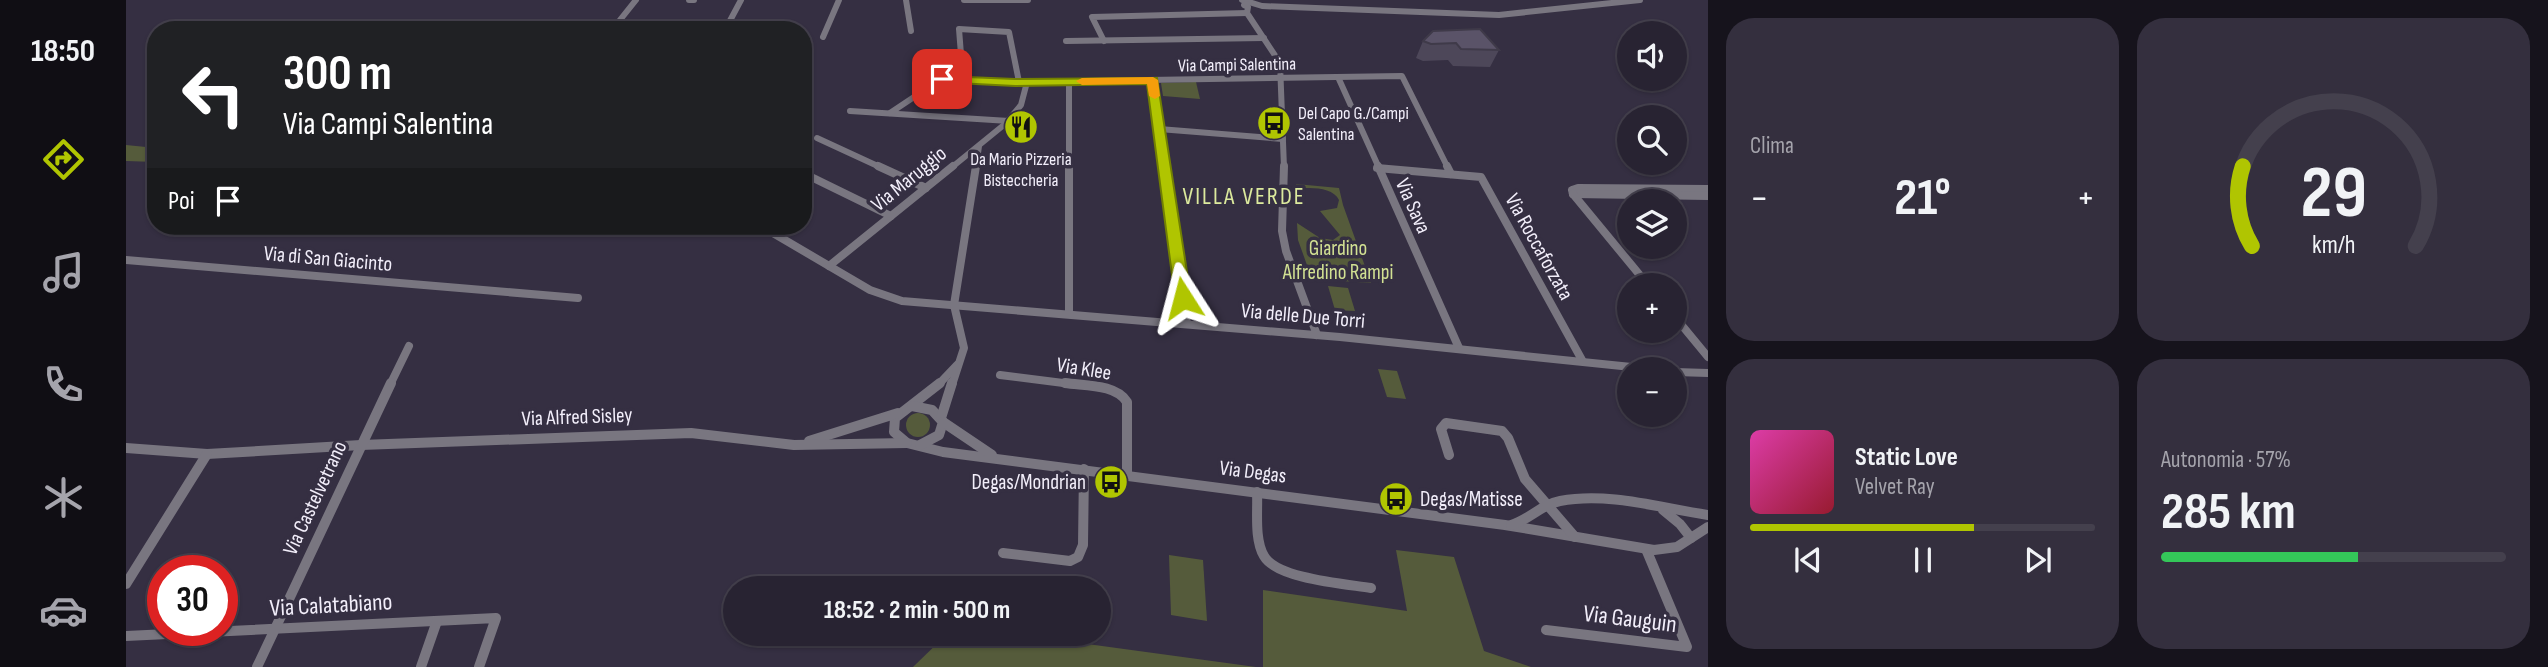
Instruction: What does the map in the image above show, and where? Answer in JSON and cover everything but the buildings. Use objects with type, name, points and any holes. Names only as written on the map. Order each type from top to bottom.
[{"type":"street","points":[[619,21],[636,0]]},
{"type":"street","points":[[688,0],[694,0]]},
{"type":"street","points":[[730,21],[741,0]]},
{"type":"street","points":[[823,37],[839,0]]},
{"type":"street","points":[[906,0],[911,31]]},
{"type":"street","points":[[964,0],[1028,0]]},
{"type":"street","points":[[1104,41],[1092,17],[1247,6],[1499,15],[1640,0]]},
{"type":"street","points":[[1247,6],[1280,63],[1282,231],[1286,251],[1317,335]]},
{"type":"street","points":[[963,80],[959,29],[1009,32],[1023,82]]},
{"type":"street","points":[[1066,41],[1264,38]]},
{"type":"street","name":"Via Sava","points":[[1338,76],[1459,348]]},
{"type":"street","name":"Via Campi Salentina","points":[[890,113],[942,79],[1069,82],[1402,76],[1451,174]]},
{"type":"street","points":[[1153,80],[1187,324]]},
{"type":"street","name":"Via Maruggio","points":[[829,267],[1009,121],[1024,101],[1023,82]]},
{"type":"street","points":[[1069,82],[1069,314]]},
{"type":"street","points":[[850,111],[1009,121]]},
{"type":"street","points":[[1159,129],[1283,139]]},
{"type":"street","points":[[817,138],[926,188]]},
{"type":"street","points":[[942,420],[925,407],[902,410],[893,423],[894,432],[911,444],[935,439],[942,431],[942,420],[964,343],[954,305],[979,146]]},
{"type":"street","points":[[1377,168],[1451,174]]},
{"type":"street","name":"Via Roccaforzata","points":[[1451,174],[1481,177],[1582,360]]},
{"type":"street","points":[[812,177],[891,216]]},
{"type":"street","points":[[1638,273],[1572,190],[1708,189]]},
{"type":"street","points":[[1573,194],[1708,196]]},
{"type":"street","name":"Via delle Due Torri","points":[[776,235],[888,298],[1317,335],[1617,365]]},
{"type":"street","name":"Via di San Giacinto","points":[[126,260],[578,298]]},
{"type":"street","points":[[1687,332],[1708,357]]},
{"type":"street","name":"Via Castelvetrano","points":[[257,667],[409,346]]},
{"type":"street","points":[[794,445],[846,432],[902,410],[932,392],[957,365]]},
{"type":"street","points":[[1687,372],[1708,373]]},
{"type":"street","name":"Via Klee","points":[[1000,375],[1108,389],[1122,394],[1127,402],[1127,475]]},
{"type":"street","name":"Via Degas","points":[[942,420],[997,457]]},
{"type":"street","points":[[1449,455],[1441,431],[1446,423],[1499,429],[1508,438],[1525,479],[1555,517],[1576,538]]},
{"type":"street","name":"Via Alfred Sisley","points":[[131,448],[207,454],[361,445],[691,433],[794,445]]},
{"type":"street","name":"Via Degas","points":[[794,445],[911,444],[943,452],[1505,525],[1646,549],[1674,548],[1708,527]]},
{"type":"street","points":[[126,584],[207,454]]},
{"type":"street","points":[[1003,553],[1066,561],[1078,557],[1083,545],[1084,469]]},
{"type":"street","points":[[1257,492],[1262,551],[1271,566],[1283,571],[1371,588]]},
{"type":"street","points":[[1505,525],[1523,522],[1547,504],[1562,500],[1592,500],[1708,514]]},
{"type":"street","points":[[1660,508],[1680,524],[1691,538]]},
{"type":"street","name":"Via Gauguin","points":[[1546,630],[1687,648],[1646,549]]},
{"type":"street","name":"Via Calatabiano","points":[[126,636],[496,618],[480,667]]},
{"type":"street","points":[[421,667],[437,621]]},
{"type":"green space","points":[[1196,82],[1200,99],[1163,96],[1161,83]]},
{"type":"green space","points":[[126,145],[147,147],[147,162],[126,161]]},
{"type":"green space","name":"Giardino Alfredino Rampi","points":[[1296,184],[1339,188],[1371,283],[1312,279],[1298,240],[1297,223],[1320,238],[1333,240],[1340,235],[1320,211],[1337,208],[1339,200],[1326,190],[1297,189]]},
{"type":"green space","points":[[1328,286],[1348,288],[1355,311],[1335,310]]},
{"type":"green space","points":[[1378,369],[1397,371],[1406,399],[1387,397]]},
{"type":"green space","points":[[918,413],[927,416],[930,425],[927,434],[918,437],[909,434],[906,425],[909,416]]},
{"type":"green space","points":[[1396,550],[1454,557],[1484,651],[1531,667],[1263,667],[1263,590],[1407,611]]},
{"type":"green space","points":[[1169,555],[1203,560],[1207,621],[1171,615]]},
{"type":"green space","points":[[935,646],[1103,646],[1256,667],[913,667]]},
{"type":"slow traffic","points":[[1082,81],[1153,80],[1155,96]]},
{"type":"place","name":"Del Capo G./Campi Salentina","points":[[1274,123]]},
{"type":"place","name":"Da Mario Pizzeria Bisteccheria","points":[[1021,127]]},
{"type":"place","name":"Degas/Mondrian","points":[[1111,482]]},
{"type":"place","name":"Degas/Matisse","points":[[1396,499]]},
{"type":"district","name":"VILLA VERDE","points":[[1244,196]]},
{"type":"route","points":[[942,79],[1015,82],[1153,80],[1183,298]]}]
